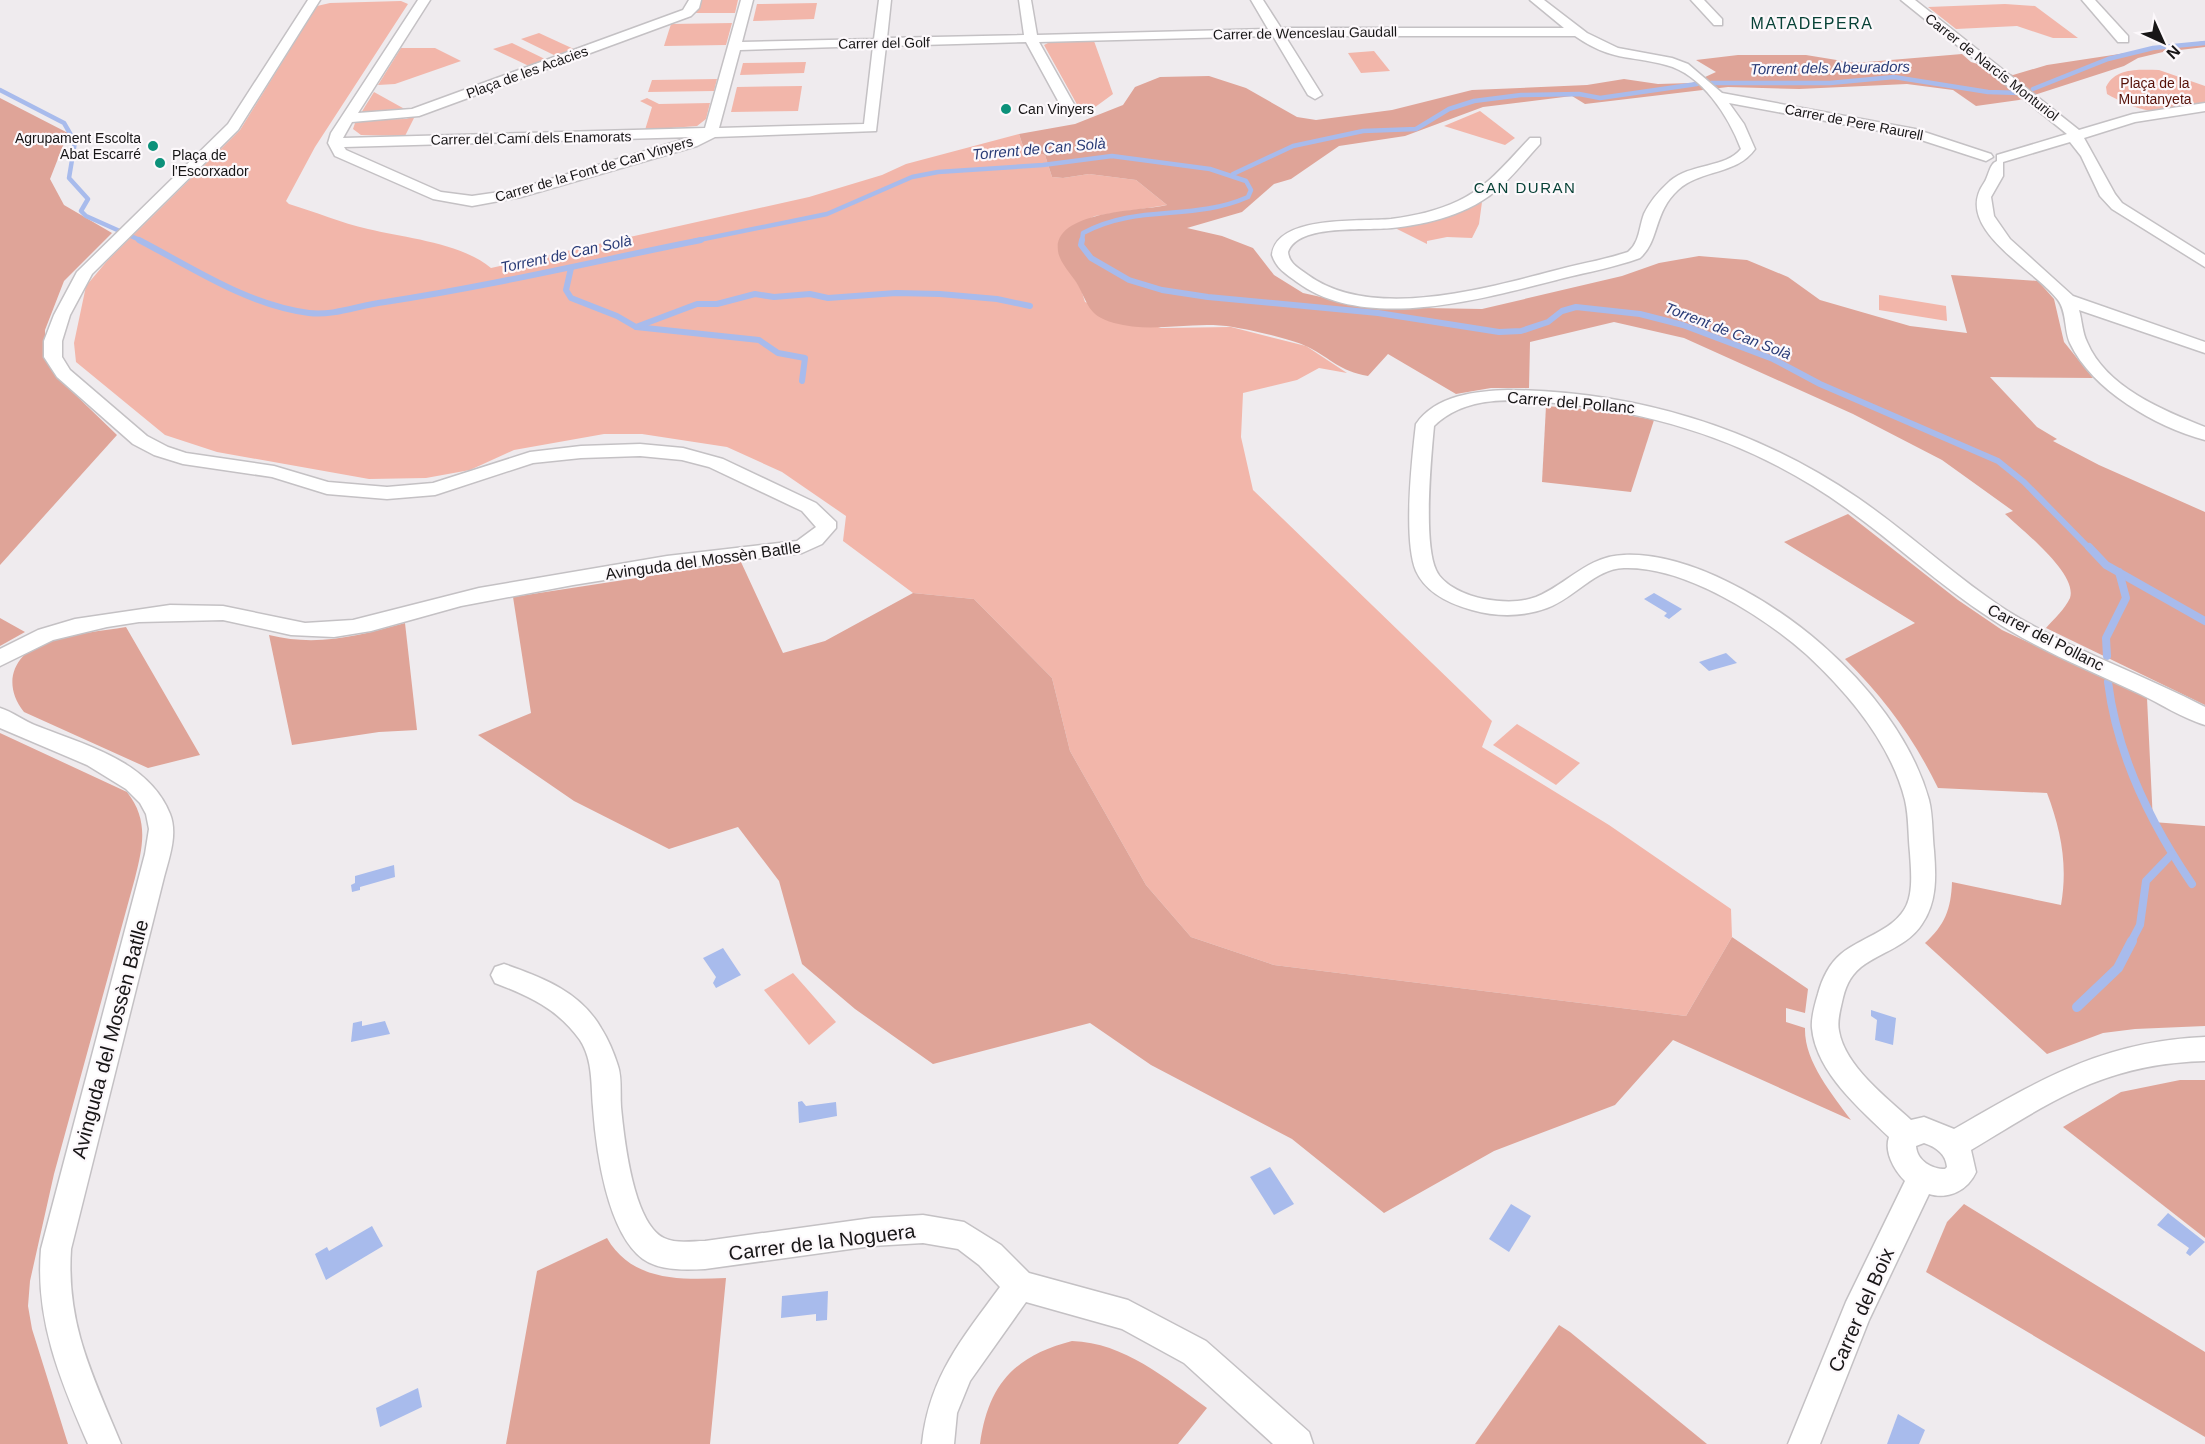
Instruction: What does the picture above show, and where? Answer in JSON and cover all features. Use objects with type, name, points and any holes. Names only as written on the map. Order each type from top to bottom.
[{"type":"street","name":"Avinguda del Mossèn Batlle","points":[[0,658],[23,643],[44,634],[173,611],[225,613],[295,630],[315,631],[358,627],[465,598],[665,563],[802,548],[815,540],[826,528],[826,522],[809,507],[745,476],[698,458],[662,451],[581,452],[530,458],[450,485],[387,492],[327,488],[274,472],[183,458],[161,451],[140,440],[63,373],[53,357],[53,341],[77,284],[120,235],[233,128],[314,0]]},
{"type":"street","points":[[335,143],[348,118],[424,0]]},
{"type":"street","name":"Plaça de les Acàcies","points":[[348,118],[414,113],[687,13],[693,8],[696,0]]},
{"type":"street","points":[[711,134],[747,0]]},
{"type":"street","points":[[880,42],[885,0]]},
{"type":"street","points":[[1025,0],[1031,39],[1069,108]]},
{"type":"street","points":[[1257,0],[1315,95]]},
{"type":"street","points":[[1535,141],[1489,189],[1466,203],[1410,221],[1304,231],[1282,244],[1279,254],[1281,259],[1296,274],[1328,292],[1354,299],[1406,301],[1465,297],[1490,292],[1634,255],[1644,245],[1652,213],[1661,199],[1682,178],[1694,170],[1729,162],[1745,155],[1748,149],[1741,131],[1719,97],[1685,67],[1672,62],[1617,53],[1580,32],[1536,0]]},
{"type":"street","points":[[1697,0],[1718,22]]},
{"type":"street","name":"Carrer de Narcís Monturiol","points":[[1907,0],[2076,134]]},
{"type":"street","points":[[2088,0],[2123,39]]},
{"type":"street","name":"Carrer de Wenceslau Gaudall","points":[[1031,39],[1277,32],[1580,32]]},
{"type":"street","name":"Carrer del Golf","points":[[736,46],[1031,39]]},
{"type":"street","name":"Carrer del Camí dels Enamorats","points":[[335,143],[871,128],[880,42]]},
{"type":"street","name":"Carrer de Pere Raurell","points":[[1719,97],[1915,133],[1995,160]]},
{"type":"street","points":[[2205,107],[2154,113],[2076,134],[1995,160],[1998,176],[1984,196],[1984,207],[1989,221],[2022,259],[2054,285],[2067,300],[2072,308],[2074,331],[2079,345],[2097,371],[2119,388],[2162,414],[2205,434]]},
{"type":"street","name":"Carrer de la Font de Can Vinyers","points":[[335,143],[340,153],[438,196],[472,201],[516,194],[692,143],[711,134]]},
{"type":"street","points":[[2076,134],[2078,144],[2087,154],[2108,196],[2117,206],[2205,262]]},
{"type":"street","points":[[2067,300],[2205,348]]},
{"type":"street","name":"Carrer del Pollanc","points":[[1907,1135],[1867,1095],[1837,1060],[1824,1031],[1829,996],[1842,969],[1902,931],[1915,915],[1922,897],[1923,864],[1917,802],[1909,775],[1884,729],[1833,670],[1797,635],[1724,590],[1686,572],[1642,562],[1613,562],[1590,569],[1552,598],[1524,608],[1481,605],[1446,591],[1434,582],[1422,562],[1425,424],[1440,409],[1457,402],[1497,395],[1634,407],[1719,431],[1795,466],[1840,494],[1892,532],[1943,575],[2013,624],[2168,697],[2205,717]]},
{"type":"street","name":"Avinguda del Mossèn Batlle","points":[[0,716],[12,725],[126,776],[143,789],[159,815],[160,828],[156,860],[59,1238],[53,1272],[55,1314],[80,1388],[105,1444]]},
{"type":"street","name":"Carrer de la Noguera","points":[[504,975],[543,990],[561,1001],[591,1034],[605,1067],[607,1109],[621,1194],[632,1225],[655,1250],[679,1256],[705,1255],[872,1232],[922,1229],[964,1236],[990,1255],[1020,1285],[1128,1315],[1156,1328],[1195,1352],[1297,1444]]},
{"type":"street","points":[[1953,1146],[2079,1073],[2155,1051],[2205,1050]]},
{"type":"street","points":[[1914,1131],[1934,1132],[1953,1146],[1962,1163],[1962,1172],[1957,1179],[1942,1183],[1922,1177],[1907,1164],[1902,1156],[1902,1140],[1914,1131]]},
{"type":"street","name":"Carrer del Boix","points":[[1804,1444],[1862,1303],[1922,1177]]},
{"type":"street","points":[[938,1444],[941,1413],[959,1370],[1020,1285]]},
{"type":"green space","points":[[700,0],[738,0],[735,13],[692,13],[697,11]]},
{"type":"green space","points":[[401,1],[408,4],[315,147],[286,201],[289,204],[358,227],[449,247],[491,268],[809,197],[882,175],[906,164],[1019,134],[1024,149],[1045,155],[1052,177],[1063,178],[1089,174],[1136,180],[1167,205],[1095,216],[1072,227],[1061,258],[1081,289],[1085,302],[1161,328],[1231,327],[1306,346],[1347,373],[1319,368],[1297,380],[1243,393],[1241,437],[1253,490],[1492,721],[1482,747],[1609,825],[1731,909],[1732,937],[1686,1016],[1274,965],[1191,937],[1146,885],[1070,751],[1052,678],[974,599],[913,593],[843,541],[846,516],[782,472],[727,447],[642,434],[604,434],[514,450],[470,470],[426,478],[369,479],[217,452],[165,435],[76,362],[74,343],[86,286],[107,261],[240,130],[317,6],[330,3]]},
{"type":"green space","points":[[817,3],[814,19],[753,21],[757,4]]},
{"type":"green space","points":[[2005,4],[2035,6],[2078,38],[2053,38],[2017,26],[1956,29],[1928,7]]},
{"type":"green space","points":[[732,23],[726,45],[664,46],[671,24]]},
{"type":"green space","points":[[539,33],[576,50],[558,57],[521,39]]},
{"type":"green space","points":[[1094,41],[1113,94],[1087,113],[1071,111],[1079,108],[1044,45],[1050,42]]},
{"type":"green space","points":[[512,43],[549,61],[531,67],[493,49]]},
{"type":"green space","points":[[401,48],[435,48],[461,61],[395,84],[378,85]]},
{"type":"green space","points":[[1374,51],[1390,71],[1361,73],[1348,53]]},
{"type":"green space","points":[[806,62],[804,73],[740,75],[743,63]]},
{"type":"green space","name":"Plaça de la Muntanyeta","points":[[2159,70],[2205,86],[2205,107],[2165,111],[2144,110],[2107,94],[2106,87],[2110,81],[2122,73]]},
{"type":"green space","points":[[717,79],[714,91],[648,92],[652,80]]},
{"type":"green space","points":[[802,86],[798,111],[731,112],[737,87]]},
{"type":"green space","points":[[374,92],[410,112],[361,113]]},
{"type":"green space","points":[[647,98],[659,104],[710,103],[706,119],[697,126],[645,130],[652,107],[640,101]]},
{"type":"green space","points":[[1480,111],[1515,138],[1505,145],[1444,126]]},
{"type":"green space","points":[[415,116],[405,136],[361,135],[353,129],[356,120],[406,119]]},
{"type":"green space","points":[[1482,202],[1479,224],[1472,238],[1447,237],[1427,241],[1427,244],[1395,228],[1448,217]]},
{"type":"green space","points":[[1879,295],[1946,306],[1947,321],[1879,310]]},
{"type":"green space","points":[[1517,724],[1580,763],[1556,785],[1493,745]]},
{"type":"green space","points":[[793,973],[836,1022],[809,1045],[764,990]]},
{"type":"shaded area","points":[[2205,41],[2205,47],[2163,52],[2138,58],[2124,66],[2019,100],[1976,106],[1953,90],[1907,84],[1799,89],[1728,87],[1585,104],[1572,96],[1483,107],[1405,136],[1339,146],[1291,179],[1274,184],[1242,212],[1187,228],[1222,236],[1253,248],[1274,275],[1303,293],[1366,307],[1482,309],[1622,276],[1659,263],[1699,256],[1747,260],[1788,277],[1820,300],[1910,326],[1967,333],[1951,275],[2038,281],[2054,299],[2064,342],[2093,378],[1990,377],[2037,427],[2057,439],[2053,441],[2099,465],[2205,512],[2205,705],[2046,628],[2070,598],[2070,588],[2066,577],[2047,553],[2005,514],[2013,511],[1942,460],[1853,414],[1684,338],[1614,322],[1530,342],[1529,388],[1491,388],[1456,394],[1388,354],[1368,376],[1343,368],[1301,344],[1250,330],[1218,325],[1129,326],[1105,320],[1089,307],[1063,263],[1058,251],[1060,237],[1069,227],[1084,220],[1121,211],[1167,205],[1136,180],[1089,174],[1063,178],[1052,177],[1045,155],[1024,149],[1019,134],[1075,124],[1123,105],[1135,87],[1160,77],[1209,76],[1246,88],[1297,117],[1316,120],[1392,110],[1472,90],[1587,85],[1624,79],[1658,84],[1692,83],[1716,72],[1696,60],[1738,55],[1806,55],[1855,63],[1962,54],[1971,62],[2013,75],[2047,65]]},
{"type":"shaded area","points":[[0,98],[68,133],[50,179],[64,205],[112,233],[64,281],[45,330],[45,355],[57,377],[117,435],[0,565]]},
{"type":"shaded area","points":[[1546,406],[1607,411],[1654,420],[1631,492],[1542,482]]},
{"type":"shaded area","points":[[1848,514],[1958,600],[2002,630],[2147,698],[2153,822],[2205,826],[2205,1026],[2103,1033],[2047,1054],[1925,943],[1938,930],[1946,916],[1952,882],[2061,905],[2064,876],[2062,848],[2047,793],[1938,788],[1919,752],[1897,719],[1845,659],[1915,623],[1784,542]]},
{"type":"shaded area","points":[[741,562],[783,653],[825,641],[913,593],[974,599],[1052,678],[1070,751],[1146,885],[1191,937],[1274,965],[1686,1016],[1732,937],[1808,989],[1805,1013],[1786,1008],[1786,1022],[1805,1028],[1809,1053],[1820,1077],[1851,1120],[1673,1040],[1615,1105],[1494,1151],[1384,1213],[1292,1139],[1151,1065],[1090,1023],[933,1064],[855,1009],[802,964],[779,881],[738,827],[669,849],[574,801],[478,735],[531,713],[513,597]]},
{"type":"shaded area","points":[[0,618],[25,632],[0,646]]},
{"type":"shaded area","points":[[405,623],[417,730],[379,732],[292,745],[269,635],[321,640],[354,636]]},
{"type":"shaded area","points":[[126,627],[200,755],[148,768],[24,712],[17,701],[13,690],[15,668],[29,651],[52,640]]},
{"type":"shaded area","points":[[0,733],[127,792],[139,813],[141,823],[142,844],[138,866],[54,1174],[30,1281],[28,1306],[32,1329],[68,1444],[0,1444]]},
{"type":"shaded area","points":[[2180,1080],[2205,1080],[2205,1238],[2063,1127],[2121,1092]]},
{"type":"shaded area","points":[[1964,1204],[2205,1352],[2205,1437],[1926,1272],[1947,1222]]},
{"type":"shaded area","points":[[607,1238],[617,1252],[644,1271],[676,1278],[726,1278],[710,1444],[506,1444],[537,1271]]},
{"type":"shaded area","points":[[1559,1325],[1570,1332],[1707,1444],[1475,1444]]},
{"type":"shaded area","points":[[1072,1341],[1091,1343],[1127,1355],[1160,1374],[1207,1408],[1178,1444],[980,1444],[990,1405],[997,1389],[1007,1376],[1034,1355]]},
{"type":"water","points":[[1654,593],[1682,609],[1669,619],[1664,616],[1667,613],[1644,599]]},
{"type":"water","points":[[1726,653],[1737,663],[1709,671],[1699,662]]},
{"type":"water","points":[[394,865],[395,877],[360,887],[360,890],[352,892],[351,885],[355,883],[355,876]]},
{"type":"water","points":[[723,948],[741,975],[716,988],[713,983],[716,977],[703,958]]},
{"type":"water","points":[[1871,1010],[1896,1018],[1893,1045],[1875,1040],[1877,1020],[1871,1016]]},
{"type":"water","points":[[362,1021],[362,1026],[385,1021],[390,1034],[351,1042],[353,1023]]},
{"type":"water","points":[[802,1101],[806,1106],[836,1102],[837,1116],[799,1123],[798,1102]]},
{"type":"water","points":[[1270,1167],[1294,1204],[1274,1215],[1250,1177]]},
{"type":"water","points":[[1511,1204],[1531,1216],[1509,1252],[1489,1239]]},
{"type":"water","points":[[2168,1213],[2205,1242],[2190,1256],[2186,1253],[2189,1248],[2157,1225]]},
{"type":"water","points":[[372,1226],[383,1246],[326,1280],[315,1254],[327,1247],[329,1251]]},
{"type":"water","points":[[828,1291],[827,1320],[816,1321],[816,1314],[781,1318],[782,1296]]},
{"type":"water","points":[[418,1388],[422,1407],[380,1427],[376,1408]]},
{"type":"water","points":[[1898,1414],[1925,1430],[1919,1444],[1887,1444]]},
{"type":"waterway","name":"Torrent dels Abeuradors","points":[[2033,89],[2108,59],[2153,48],[2205,43]]},
{"type":"waterway","name":"Torrent dels Abeuradors","points":[[1711,83],[1830,83],[1894,77],[1988,92],[2020,93]]},
{"type":"waterway","name":"Torrent dels Abeuradors","points":[[1233,174],[1293,146],[1363,131],[1416,129],[1449,109],[1474,101],[1521,95],[1579,94],[1600,98],[1697,84]]},
{"type":"waterway","name":"Torrent de Can Solà","points":[[0,90],[64,123],[75,142],[69,178],[88,199],[81,211],[86,216],[142,241]]},
{"type":"waterway","name":"Torrent de Can Solà","points":[[694,241],[827,214],[912,177],[938,172],[1043,165],[1112,156],[1210,169],[1246,181],[1251,190],[1248,197],[1206,209],[1145,215],[1104,224],[1083,233],[1082,241]]},
{"type":"waterway","name":"Torrent de Can Solà","points":[[139,240],[242,294],[286,309],[319,314],[464,289],[701,240]]},
{"type":"waterway","name":"Torrent de Can Solà","points":[[1082,240],[1081,245],[1091,258],[1129,280],[1162,290],[1208,297],[1378,313],[1499,332],[1521,331],[1548,322],[1562,311],[1576,307],[1640,314],[1683,325],[1773,359],[1820,384],[1998,461],[2024,482],[2090,549]]},
{"type":"waterway","points":[[571,268],[566,290],[571,298],[617,316],[636,327]]},
{"type":"waterway","points":[[636,327],[697,304],[717,304],[755,294],[774,297],[810,294],[828,298],[896,293],[940,294],[997,299],[1030,306]]},
{"type":"waterway","points":[[636,327],[759,340],[778,353],[805,358],[802,381]]},
{"type":"waterway","name":"Torrent de Can Solà","points":[[2089,547],[2106,565],[2119,572]]},
{"type":"waterway","points":[[2107,656],[2106,638],[2126,598],[2119,572]]},
{"type":"waterway","name":"Torrent de Can Solà","points":[[2119,572],[2205,621]]},
{"type":"waterway","points":[[2108,682],[2119,736],[2138,788],[2163,837],[2192,884]]},
{"type":"waterway","points":[[2131,942],[2140,925],[2146,881],[2171,855]]},
{"type":"waterway","points":[[2077,1007],[2118,968],[2132,941]]},
{"type":"place","name":"Can Vinyers","points":[[1006,109]]},
{"type":"place","name":"Agrupament Escolta Abat Escarré","points":[[153,146]]},
{"type":"place","name":"Plaça de l'Escorxador","points":[[160,163]]},
{"type":"district","name":"MATADEPERA","points":[[1812,23]]},
{"type":"district","name":"CAN DURAN","points":[[1525,188]]}]
